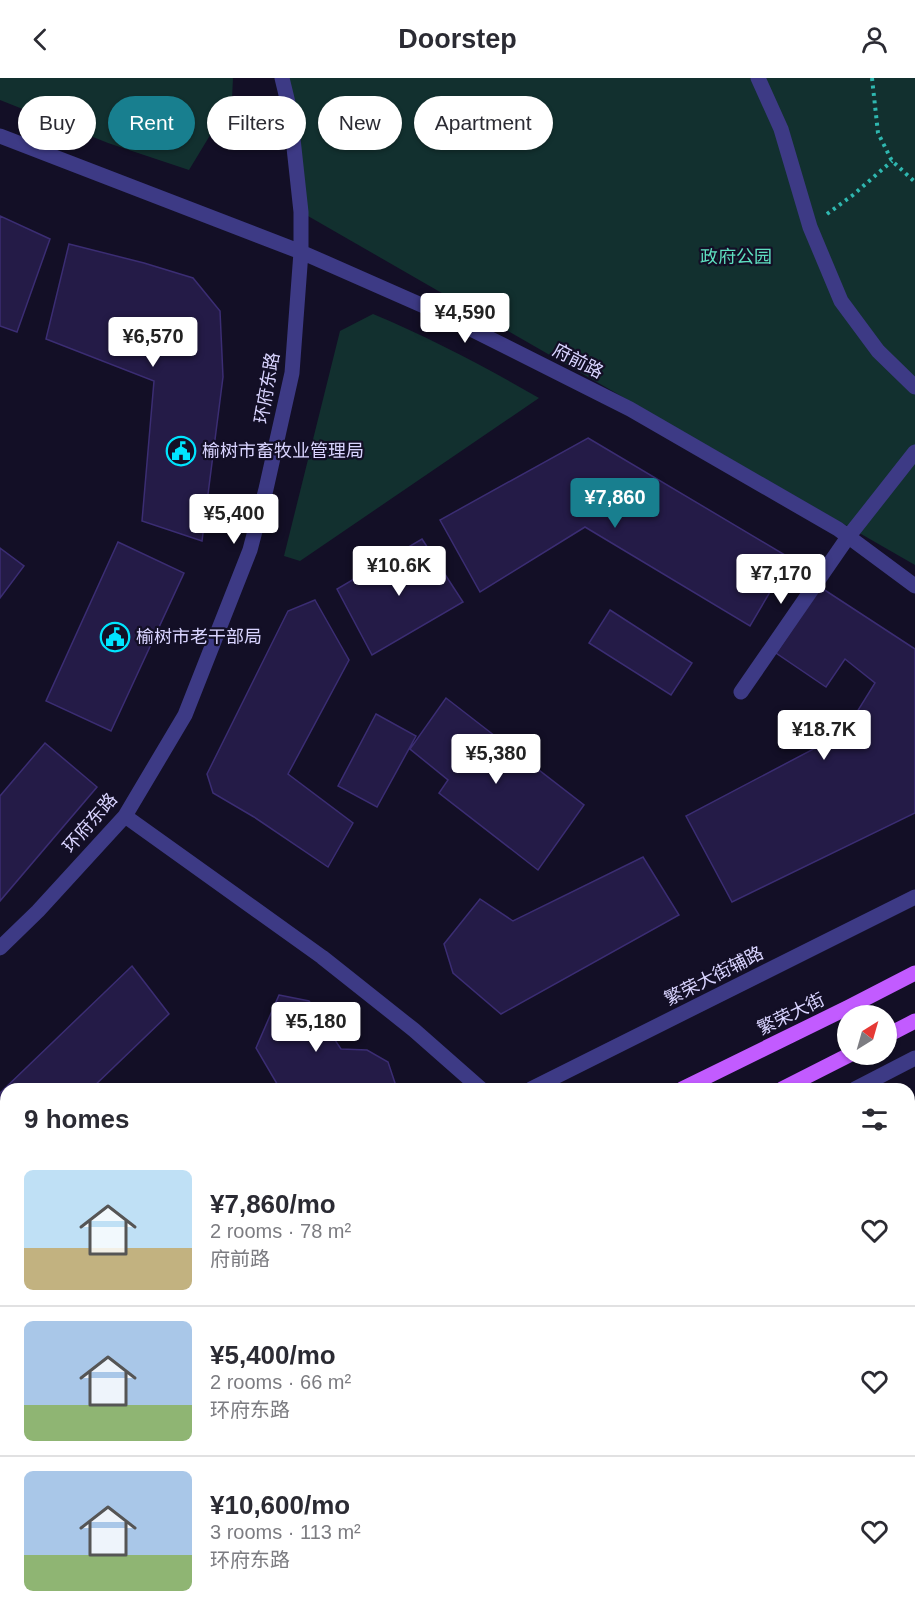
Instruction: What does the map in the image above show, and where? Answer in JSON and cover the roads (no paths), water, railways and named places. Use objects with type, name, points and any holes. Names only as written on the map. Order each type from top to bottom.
[{"type":"main road","name":"繁荣大街","points":[[694,1083],[915,973]]},
{"type":"main road","points":[[897,1030],[915,1021]]},
{"type":"main road","points":[[794,1083],[837,1061]]},
{"type":"street","name":"环府东路","points":[[0,948],[125,816],[185,716],[250,550],[266,489],[291,373],[301,252],[301,212],[290,111],[282,78]]},
{"type":"street","points":[[759,78],[781,129],[810,227],[841,301],[878,351],[915,387]]},
{"type":"street","name":"府前路","points":[[0,136],[301,252],[435,311],[630,408],[838,529],[915,586]]},
{"type":"street","points":[[741,692],[848,537],[915,452]]},
{"type":"street","points":[[125,816],[322,957],[414,1030],[475,1083]]},
{"type":"street","name":"繁荣大街辅路","points":[[543,1083],[915,897]]},
{"type":"street","points":[[867,1083],[915,1059]]},
{"type":"place","name":"榆树市畜牧业管理局","points":[[181,451]]},
{"type":"place","name":"榆树市老干部局","points":[[115,637]]},
{"type":"park label","name":"政府公园","points":[[736,257]]}]
